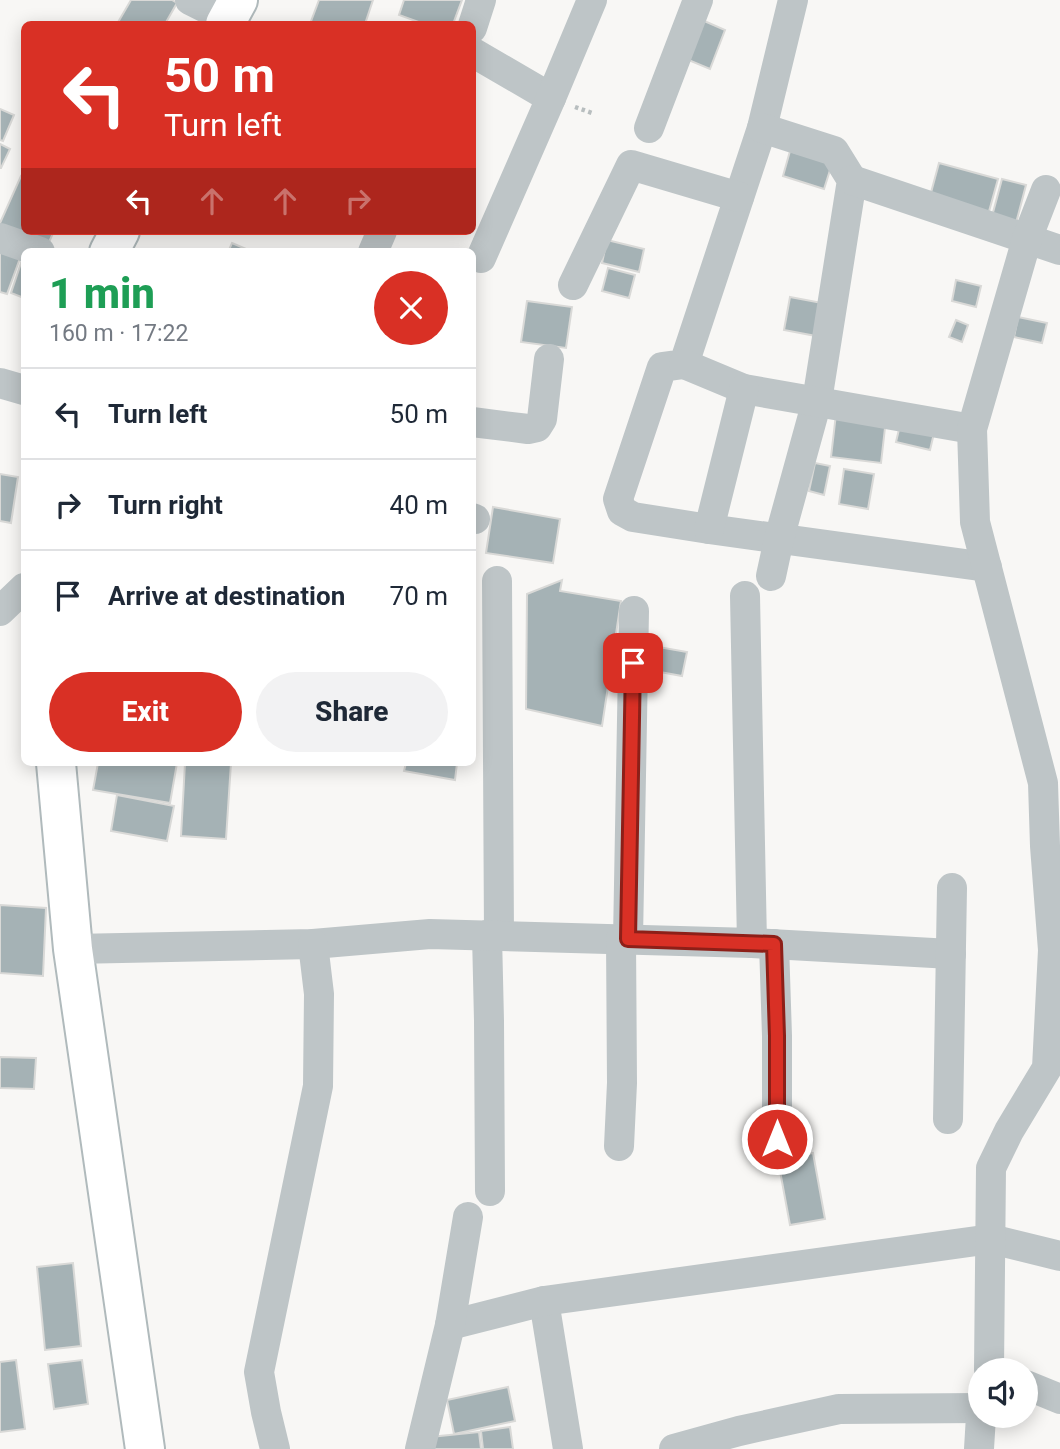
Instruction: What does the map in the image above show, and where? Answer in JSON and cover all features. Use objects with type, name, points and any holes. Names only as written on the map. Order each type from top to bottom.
[{"type":"main road","points":[[57,766],[73,950],[145,1449]]},
{"type":"street","points":[[190,0],[231,14]]},
{"type":"street","points":[[474,21],[481,0]]},
{"type":"street","points":[[481,258],[592,0]]},
{"type":"street","points":[[649,128],[698,0]]},
{"type":"street","points":[[684,364],[762,128],[793,0]]},
{"type":"street","points":[[476,54],[551,98]]},
{"type":"street","points":[[762,128],[834,151],[852,180],[1060,250]]},
{"type":"street","points":[[573,285],[631,165],[739,197]]},
{"type":"street","points":[[771,576],[817,401],[852,180]]},
{"type":"street","points":[[990,1358],[991,1168],[1009,1131],[1053,1069],[1057,951],[1051,783],[975,522],[972,429],[1027,239],[1046,190]]},
{"type":"street","points":[[0,238],[29,248]]},
{"type":"street","points":[[476,422],[528,429],[537,427],[542,419],[550,359]]},
{"type":"street","points":[[972,429],[744,390],[684,364],[662,367],[618,499],[622,511],[633,517],[987,567]]},
{"type":"street","points":[[0,383],[21,389]]},
{"type":"street","points":[[709,529],[744,390]]},
{"type":"street","points":[[490,1191],[489,1021],[493,936],[497,581]]},
{"type":"street","points":[[0,611],[21,591]]},
{"type":"street","points":[[745,596],[763,943],[777,1036],[777,1139]]},
{"type":"street","points":[[619,1146],[634,611]]},
{"type":"street","points":[[948,1119],[952,888]]},
{"type":"street","points":[[73,950],[313,944],[430,934],[763,943],[951,954]]},
{"type":"street","points":[[275,1449],[260,1372],[318,1086],[318,994],[313,944]]},
{"type":"street","points":[[420,1449],[450,1325],[468,1217]]},
{"type":"street","points":[[450,1325],[544,1301],[991,1239],[1060,1256]]},
{"type":"street","points":[[544,1301],[568,1449]]},
{"type":"street","points":[[1038,1390],[1060,1399]]},
{"type":"street","points":[[674,1449],[739,1431],[839,1409],[968,1408]]},
{"type":"street","points":[[979,1449],[980,1428]]},
{"type":"building","points":[[131,0],[172,0],[177,3],[167,21],[119,21]]},
{"type":"building","points":[[319,0],[373,0],[366,21],[311,21]]},
{"type":"building","points":[[404,0],[462,0],[454,21],[416,21],[399,15]]},
{"type":"building","points":[[702,20],[725,30],[710,69],[686,59]]},
{"type":"building","points":[[0,109],[14,115],[3,141],[0,140]]},
{"type":"building","points":[[0,144],[10,149],[1,168],[0,168]]},
{"type":"building","points":[[790,151],[832,164],[824,189],[783,176]]},
{"type":"building","points":[[939,163],[998,179],[988,215],[929,200]]},
{"type":"building","points":[[21,176],[21,235],[52,235],[46,248],[44,248],[0,230],[0,223]]},
{"type":"building","points":[[1002,179],[1026,185],[1015,227],[991,220]]},
{"type":"building","points":[[607,240],[644,249],[639,272],[602,263]]},
{"type":"building","points":[[0,242],[21,249],[21,256],[7,294],[0,292]]},
{"type":"building","points":[[232,243],[244,248],[230,248]]},
{"type":"building","points":[[21,263],[21,297],[11,293]]},
{"type":"building","points":[[608,268],[635,275],[629,298],[602,291]]},
{"type":"building","points":[[956,280],[981,286],[976,307],[952,301]]},
{"type":"building","points":[[790,297],[822,303],[816,336],[784,330]]},
{"type":"building","points":[[527,301],[572,307],[566,348],[521,342]]},
{"type":"building","points":[[1018,317],[1047,323],[1042,343],[1014,337]]},
{"type":"building","points":[[956,320],[968,325],[962,342],[949,337]]},
{"type":"building","points":[[836,414],[886,419],[881,463],[831,457]]},
{"type":"building","points":[[901,421],[935,429],[930,450],[896,442]]},
{"type":"building","points":[[815,463],[830,466],[824,495],[809,491]]},
{"type":"building","points":[[844,469],[874,474],[868,509],[839,504]]},
{"type":"building","points":[[0,474],[18,477],[11,523],[0,521]]},
{"type":"building","points":[[493,507],[560,519],[553,563],[486,553]]},
{"type":"building","points":[[562,580],[560,591],[621,601],[602,726],[526,709],[527,594]]},
{"type":"building","points":[[653,646],[687,652],[682,676],[649,670]]},
{"type":"building","points":[[97,766],[176,766],[170,803],[93,790]]},
{"type":"building","points":[[185,766],[231,766],[226,839],[181,836]]},
{"type":"building","points":[[405,766],[457,766],[455,780],[404,771]]},
{"type":"building","points":[[117,795],[174,806],[167,841],[111,831]]},
{"type":"building","points":[[0,905],[46,908],[43,976],[0,973]]},
{"type":"building","points":[[0,1057],[36,1058],[34,1089],[0,1088]]},
{"type":"building","points":[[813,1153],[825,1219],[790,1225],[778,1160]]},
{"type":"building","points":[[73,1263],[81,1346],[45,1350],[37,1267]]},
{"type":"building","points":[[16,1360],[25,1429],[0,1432],[0,1362]]},
{"type":"building","points":[[82,1360],[88,1404],[54,1409],[48,1364]]},
{"type":"building","points":[[508,1387],[515,1421],[454,1434],[447,1400]]},
{"type":"building","points":[[510,1427],[513,1449],[483,1449],[481,1431]]},
{"type":"building","points":[[479,1432],[481,1449],[431,1449],[430,1437]]},
{"type":"route","points":[[633,663],[628,939],[774,944],[777,1139]]}]
